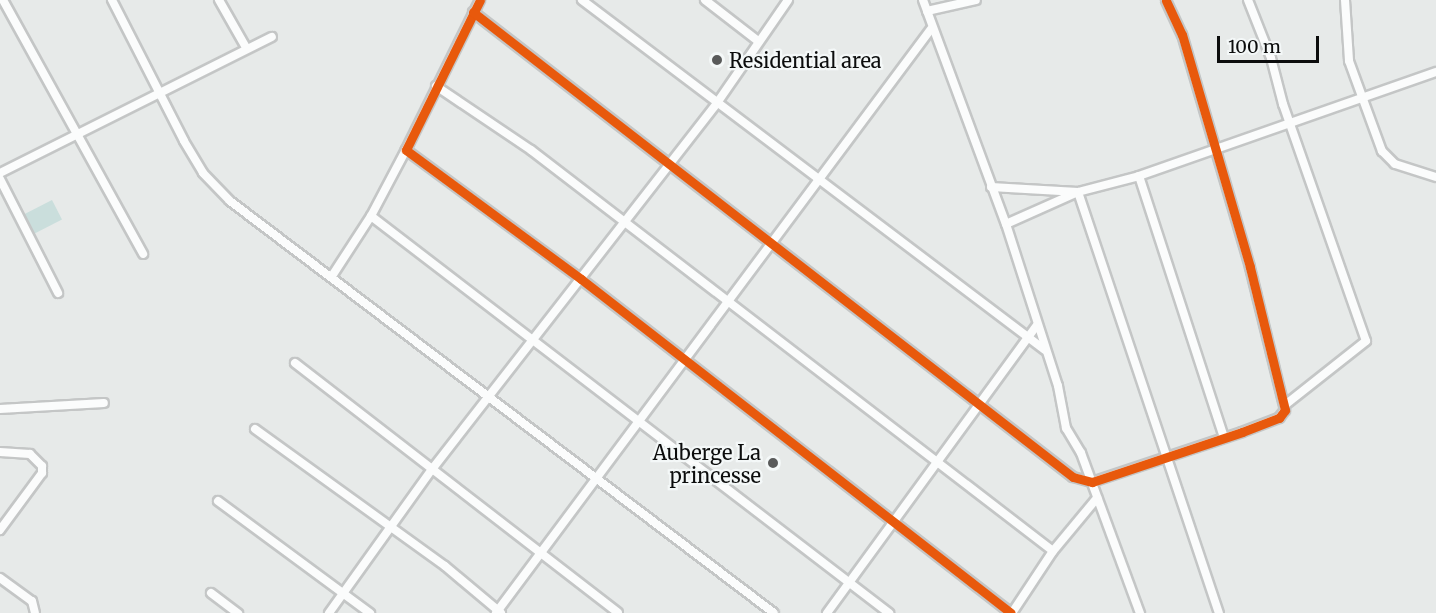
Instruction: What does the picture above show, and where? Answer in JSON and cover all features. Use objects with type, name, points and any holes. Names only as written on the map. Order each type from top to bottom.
[{"type":"street","points":[[3,0],[78,132],[143,254]]},
{"type":"street","points":[[112,0],[203,173],[230,201],[774,613]]},
{"type":"street","points":[[219,0],[247,49]]},
{"type":"street","points":[[332,276],[371,216],[480,0]]},
{"type":"street","points":[[582,0],[1028,340],[1045,350]]},
{"type":"street","points":[[705,0],[758,41]]},
{"type":"street","points":[[329,613],[433,468],[717,103],[788,0]]},
{"type":"street","points":[[923,0],[931,29],[1006,224],[1058,386],[1066,428],[1092,482],[1140,613]]},
{"type":"street","points":[[927,11],[976,0]]},
{"type":"street","points":[[1166,0],[1182,35],[1250,267],[1285,405]]},
{"type":"street","points":[[473,12],[1073,477],[1092,482],[1279,418],[1285,405],[1366,341],[1271,58],[1248,0]]},
{"type":"street","points":[[1346,0],[1349,62],[1387,158],[1436,177]]},
{"type":"street","points":[[255,429],[390,527],[498,612],[599,480],[931,29]]},
{"type":"street","points":[[0,173],[272,37]]},
{"type":"street","points":[[1006,224],[1078,192],[1139,176],[1436,72]]},
{"type":"street","points":[[435,86],[483,115],[624,221],[1053,551]]},
{"type":"street","points":[[406,150],[580,279],[685,362],[897,522],[1011,613],[1053,551],[1097,498]]},
{"type":"street","points":[[1139,176],[1224,437]]},
{"type":"street","points":[[0,178],[58,292]]},
{"type":"street","points":[[991,187],[1057,188],[1078,192]]},
{"type":"street","points":[[1078,192],[1219,613]]},
{"type":"street","points":[[371,216],[889,613]]},
{"type":"street","points":[[827,613],[897,522],[1037,326]]},
{"type":"street","points":[[295,363],[618,613]]},
{"type":"street","points":[[0,410],[104,403]]},
{"type":"street","points":[[0,452],[30,454],[42,466],[42,473],[0,530]]},
{"type":"street","points":[[218,501],[370,613]]},
{"type":"street","points":[[0,578],[32,601],[35,613]]},
{"type":"street","points":[[211,593],[238,613]]},
{"type":"shaded area","points":[[52,200],[62,220],[26,238],[16,218]]},
{"type":"cycle path","points":[[480,0],[406,150],[581,279],[1011,613]]},
{"type":"cycle path","points":[[473,12],[1073,477],[1092,482],[1242,432],[1279,418],[1285,410],[1250,267],[1182,35],[1166,0]]},
{"type":"place","name":"Residential area","points":[[717,60]]},
{"type":"place","name":"Auberge La princesse","points":[[773,463]]}]
